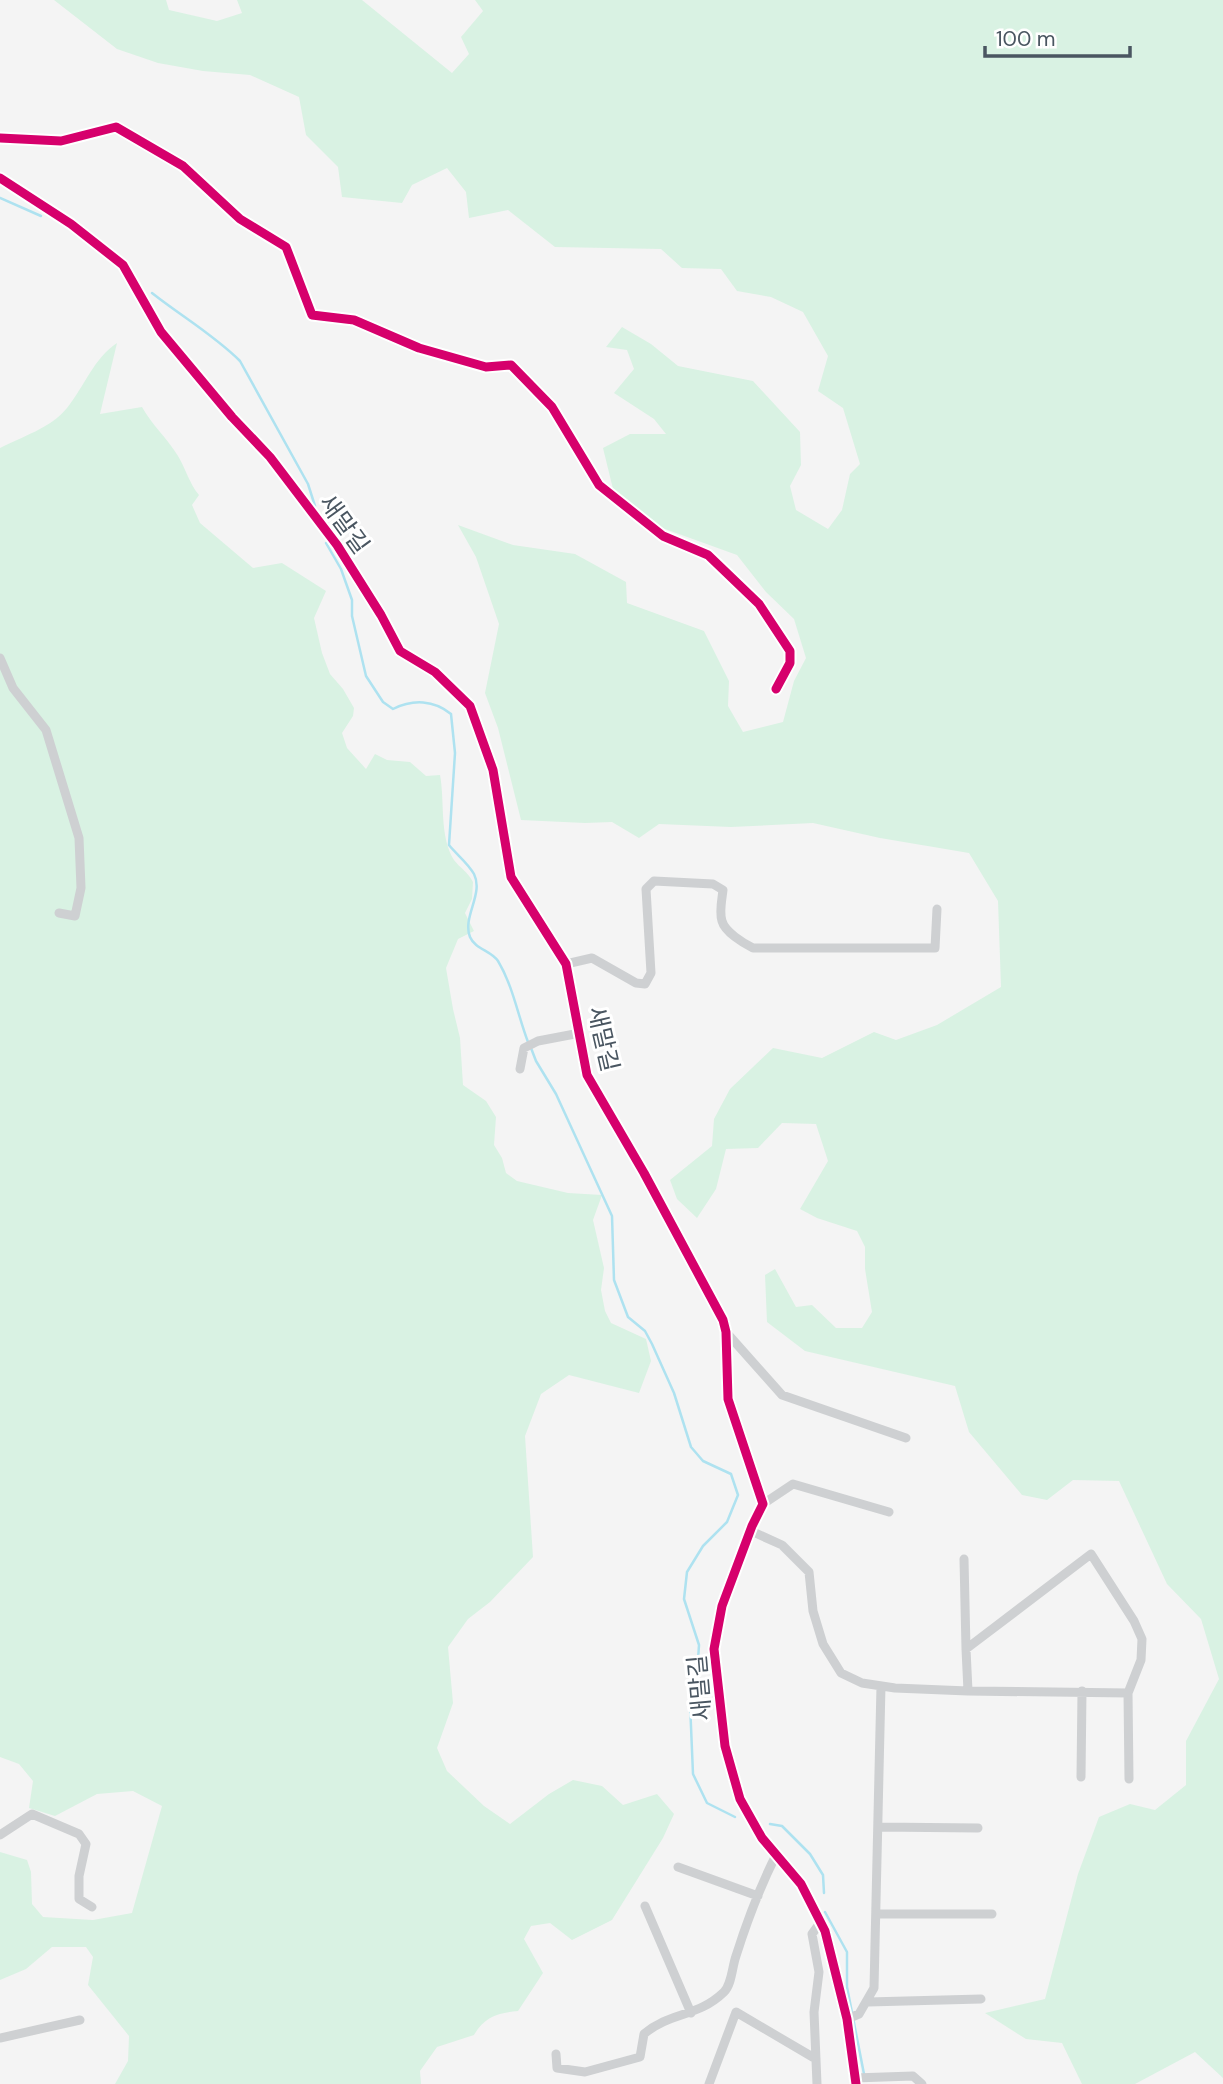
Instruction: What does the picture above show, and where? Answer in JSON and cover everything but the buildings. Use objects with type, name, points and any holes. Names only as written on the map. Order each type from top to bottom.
[{"type":"street","points":[[0,138],[61,141],[116,127],[183,166],[240,219],[286,247],[312,315],[354,320],[419,348],[486,367],[511,365],[552,407],[599,485],[663,536],[708,555],[759,604],[790,651],[790,663],[776,689]]},
{"type":"street","name":"새말길","points":[[0,178],[71,224],[124,265],[161,332],[232,417],[270,457],[337,545],[400,651],[435,672],[470,706],[493,770],[511,877],[566,964],[587,1075],[644,1172],[723,1320],[726,1332],[728,1399],[763,1504],[722,1606],[714,1649],[725,1746],[740,1799],[762,1838],[801,1884],[820,1923],[851,2017],[855,2081]]},
{"type":"street","points":[[0,658],[13,688],[46,730],[79,838],[81,888],[75,916],[59,913]]},
{"type":"street","points":[[566,964],[592,958],[636,983],[645,984],[651,973],[646,889],[654,881],[713,884],[723,890],[723,924],[742,943],[753,948],[935,948],[937,909]]},
{"type":"street","points":[[520,1069],[524,1048],[535,1042],[580,1033]]},
{"type":"street","points":[[726,1332],[782,1395],[906,1438]]},
{"type":"street","points":[[763,1504],[793,1485],[889,1512]]},
{"type":"street","points":[[751,1531],[782,1545],[809,1572],[813,1611],[823,1644],[841,1673],[862,1683],[968,1691],[1128,1693]]},
{"type":"street","points":[[966,1649],[1091,1554],[1142,1639],[1140,1660],[1128,1693],[1129,1779]]},
{"type":"street","points":[[964,1559],[968,1691]]},
{"type":"street","points":[[851,2017],[868,2002],[874,1988],[881,1686]]},
{"type":"street","points":[[1081,1777],[1082,1691]]},
{"type":"street","points":[[0,1835],[33,1814],[79,1834],[86,1844],[79,1876],[79,1899],[92,1907]]},
{"type":"street","points":[[878,1827],[978,1828]]},
{"type":"street","points":[[556,2054],[557,2068],[584,2072],[640,2057],[643,2034],[658,2022],[701,2010],[727,1989],[758,1896],[776,1855]]},
{"type":"street","points":[[678,1867],[758,1896]]},
{"type":"street","points":[[645,1906],[691,2013]]},
{"type":"street","points":[[876,1914],[992,1914]]},
{"type":"street","points":[[817,2084],[814,2012],[819,1972],[813,1934],[820,1923]]},
{"type":"street","points":[[868,2002],[981,1999]]},
{"type":"street","points":[[709,2084],[736,2012],[816,2059]]},
{"type":"street","points":[[0,2038],[80,2020]]},
{"type":"street","points":[[855,2081],[873,2076],[914,2076],[922,2084]]},
{"type":"green space","points":[[54,0],[166,0],[169,10],[217,21],[242,13],[237,0],[362,0],[452,73],[469,54],[461,37],[483,11],[475,0],[1223,0],[1223,2078],[1195,2052],[1135,2084],[1082,2084],[1062,2043],[1026,2039],[985,2013],[1045,1999],[1078,1874],[1099,1817],[1130,1804],[1155,1810],[1186,1785],[1186,1741],[1219,1679],[1201,1619],[1167,1584],[1119,1481],[1073,1480],[1047,1500],[1022,1495],[969,1432],[955,1386],[805,1351],[767,1322],[765,1275],[775,1269],[796,1307],[812,1305],[836,1328],[862,1328],[872,1312],[865,1269],[865,1247],[857,1231],[817,1218],[800,1209],[828,1161],[816,1124],[782,1123],[758,1148],[726,1149],[716,1189],[697,1218],[677,1199],[670,1180],[712,1146],[714,1119],[730,1089],[773,1048],[822,1058],[874,1032],[896,1040],[937,1025],[1001,987],[998,901],[969,853],[813,823],[731,827],[659,824],[639,838],[612,822],[521,820],[498,728],[485,693],[499,624],[476,557],[458,525],[513,545],[575,554],[626,582],[627,603],[704,631],[729,681],[728,706],[743,732],[783,722],[794,681],[806,658],[794,619],[766,592],[737,555],[654,525],[613,489],[603,448],[630,434],[666,434],[654,419],[614,393],[634,369],[627,350],[606,347],[622,327],[651,344],[678,366],[753,381],[800,432],[801,465],[790,486],[796,510],[828,529],[842,510],[850,474],[860,464],[843,408],[818,391],[828,356],[803,312],[771,297],[737,291],[721,269],[682,268],[661,249],[555,247],[508,210],[469,218],[466,192],[447,168],[412,185],[402,203],[342,197],[338,167],[306,135],[299,97],[250,75],[203,71],[158,63],[117,49]]},
{"type":"green space","points":[[117,343],[100,414],[142,407],[178,456],[199,495],[192,505],[200,523],[253,568],[282,563],[326,591],[314,618],[330,674],[354,708],[353,716],[342,733],[347,748],[366,769],[375,754],[387,760],[410,762],[426,776],[440,775],[444,829],[449,851],[473,882],[472,899],[465,913],[474,931],[458,939],[446,968],[460,1038],[463,1085],[486,1101],[496,1117],[494,1145],[502,1158],[506,1173],[517,1181],[568,1193],[602,1195],[593,1220],[604,1268],[601,1290],[605,1311],[611,1323],[646,1339],[651,1361],[639,1393],[569,1375],[541,1394],[525,1436],[533,1557],[490,1602],[468,1619],[448,1647],[453,1703],[437,1748],[447,1771],[484,1806],[510,1824],[549,1794],[573,1780],[602,1786],[623,1805],[657,1794],[674,1814],[663,1838],[612,1920],[572,1940],[550,1923],[531,1926],[524,1939],[543,1973],[518,2011],[492,2017],[482,2024],[474,2035],[437,2047],[420,2071],[421,2084],[115,2084],[128,2061],[129,2036],[88,1985],[93,1957],[86,1947],[52,1947],[26,1969],[0,1980],[0,1852],[27,1860],[31,1872],[32,1904],[43,1917],[93,1920],[132,1913],[162,1806],[133,1791],[97,1794],[55,1816],[29,1808],[33,1781],[19,1764],[0,1757],[0,448],[44,427],[60,415],[102,357]]},
{"type":"waterway","points":[[0,198],[41,216]]},
{"type":"waterway","points":[[152,293],[240,361],[308,484],[315,506]]},
{"type":"waterway","points":[[326,543],[341,569],[352,600],[352,616],[366,676],[383,702],[393,709],[423,702],[438,706],[451,714],[455,753],[449,845],[474,874],[476,882],[468,929],[472,941],[498,961],[528,1042]]},
{"type":"waterway","points":[[531,1048],[556,1094],[612,1216],[614,1280],[628,1317],[645,1331],[652,1344],[674,1393],[691,1447],[703,1461],[731,1474],[738,1495],[727,1522],[703,1546],[687,1572],[684,1599],[699,1645],[697,1675],[690,1703],[693,1774],[707,1803],[735,1817]]},
{"type":"waterway","points":[[770,1824],[782,1826],[810,1854],[823,1875],[824,1893]]},
{"type":"waterway","points":[[825,1912],[847,1952],[847,1987],[864,2074]]},
{"type":"cycle path","points":[[0,138],[61,141],[116,127],[183,166],[240,219],[286,247],[312,315],[354,320],[419,348],[486,367],[511,365],[552,407],[599,485],[663,536],[708,555],[759,604],[790,651],[790,663],[776,689]]},
{"type":"cycle path","points":[[0,178],[71,224],[123,265],[161,332],[232,417],[270,457],[337,545],[400,651],[435,672],[470,706],[493,770],[511,877],[566,964],[587,1075],[644,1173],[723,1320],[726,1332],[728,1399],[763,1504],[722,1606],[714,1649],[725,1746],[740,1799],[762,1838],[801,1884],[825,1931],[847,2019],[856,2084]]}]
